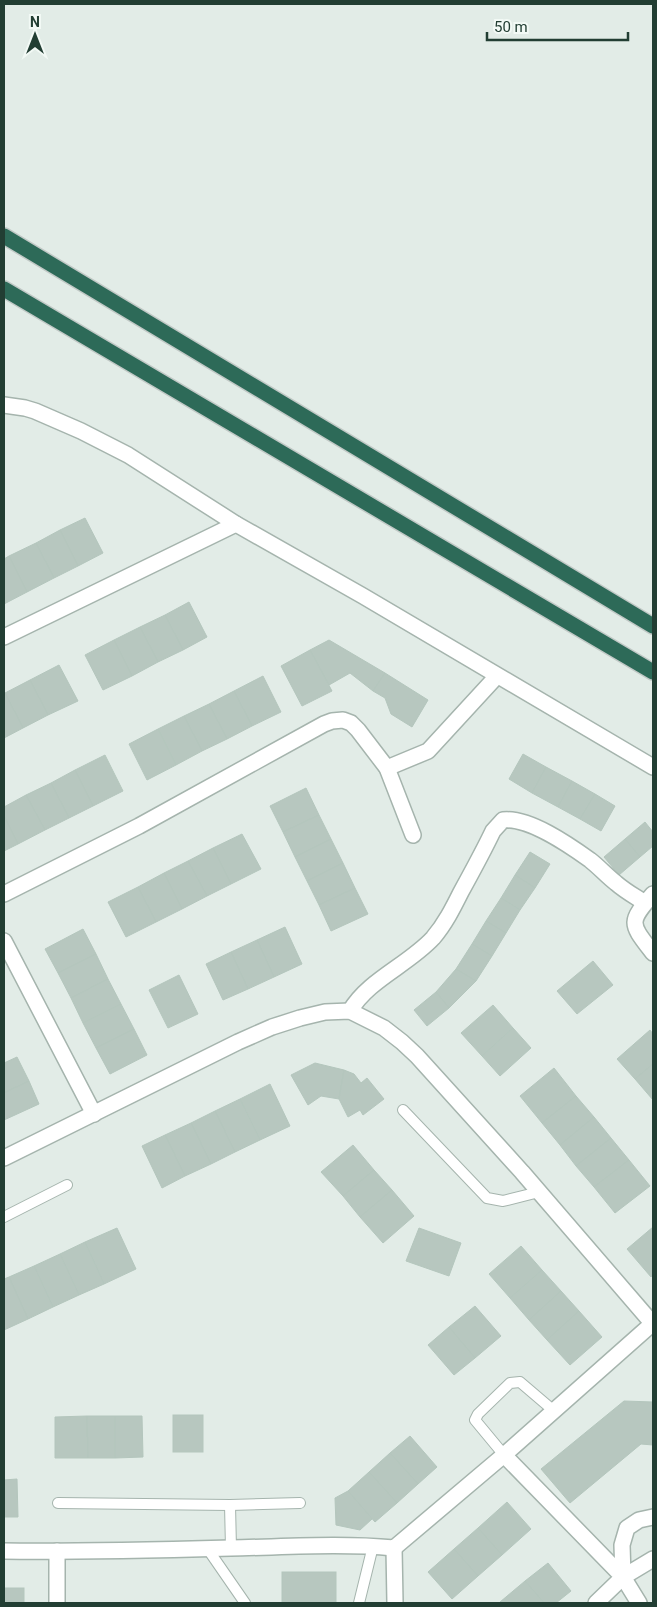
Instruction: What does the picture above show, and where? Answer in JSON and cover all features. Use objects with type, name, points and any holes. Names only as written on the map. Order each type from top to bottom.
[{"type":"highway","points":[[4,236],[653,626]]},
{"type":"highway","points":[[4,289],[653,672]]},
{"type":"street","points":[[4,405],[35,411],[80,430],[128,455],[236,524],[653,768]]},
{"type":"street","points":[[4,637],[236,524]]},
{"type":"street","points":[[387,768],[428,751],[497,676]]},
{"type":"street","points":[[4,894],[139,826],[324,724],[343,720],[351,723],[358,730],[387,768],[413,835]]},
{"type":"street","points":[[350,1011],[358,998],[432,938],[451,911],[493,831],[503,820],[511,819],[534,826],[591,861],[618,884],[649,899],[635,917],[634,924],[653,953]]},
{"type":"street","points":[[4,941],[94,1114]]},
{"type":"street","points":[[4,1158],[272,1027],[325,1012],[350,1011],[384,1028],[418,1056],[653,1323],[504,1455],[394,1548],[373,1546],[57,1552],[4,1551]]},
{"type":"street","points":[[504,1455],[623,1577],[639,1603]]},
{"type":"street","points":[[623,1577],[622,1545],[627,1528],[639,1520],[653,1517]]},
{"type":"street","points":[[394,1548],[395,1603]]},
{"type":"street","points":[[57,1552],[58,1603]]},
{"type":"street","points":[[596,1603],[623,1577],[653,1559]]},
{"type":"lane","points":[[403,1110],[487,1198],[503,1201],[539,1192]]},
{"type":"lane","points":[[4,1217],[67,1185]]},
{"type":"lane","points":[[504,1455],[475,1420],[478,1414],[510,1383],[520,1382],[554,1411]]},
{"type":"lane","points":[[58,1503],[230,1505],[300,1503]]},
{"type":"lane","points":[[230,1505],[231,1548]]},
{"type":"lane","points":[[359,1603],[373,1546]]},
{"type":"lane","points":[[206,1548],[245,1603]]},
{"type":"building","points":[[85,518],[103,553],[78,566],[60,530]]},
{"type":"building","points":[[60,530],[78,566],[54,578],[36,543]]},
{"type":"building","points":[[36,543],[54,578],[27,592],[9,556]]},
{"type":"building","points":[[9,556],[27,592],[4,604],[4,559]]},
{"type":"building","points":[[189,602],[207,637],[183,650],[165,615]]},
{"type":"building","points":[[165,615],[183,650],[158,662],[140,627]]},
{"type":"building","points":[[140,627],[158,662],[132,676],[114,640]]},
{"type":"building","points":[[114,640],[132,676],[103,690],[85,655]]},
{"type":"building","points":[[329,640],[385,673],[373,691],[350,673],[329,685],[310,650]]},
{"type":"building","points":[[310,650],[332,691],[302,706],[281,666]]},
{"type":"building","points":[[59,665],[78,701],[48,715],[30,680]]},
{"type":"building","points":[[385,673],[428,700],[412,727],[391,714],[385,698],[373,691]]},
{"type":"building","points":[[263,676],[281,712],[252,726],[234,691]]},
{"type":"building","points":[[30,680],[48,715],[23,728],[5,693]]},
{"type":"building","points":[[234,691],[252,726],[227,739],[209,704]]},
{"type":"building","points":[[4,693],[23,728],[4,738]]},
{"type":"building","points":[[209,704],[227,739],[202,751],[184,716]]},
{"type":"building","points":[[184,716],[202,751],[176,765],[158,729]]},
{"type":"building","points":[[158,729],[176,765],[147,780],[129,744]]},
{"type":"building","points":[[523,754],[546,767],[532,793],[509,779]]},
{"type":"building","points":[[105,755],[123,791],[93,806],[75,770]]},
{"type":"building","points":[[546,767],[572,781],[558,807],[532,793]]},
{"type":"building","points":[[75,770],[93,806],[69,818],[51,783]]},
{"type":"building","points":[[572,781],[595,794],[580,819],[558,807]]},
{"type":"building","points":[[51,783],[69,818],[45,830],[26,795]]},
{"type":"building","points":[[306,788],[319,815],[283,832],[270,806]]},
{"type":"building","points":[[595,794],[615,806],[601,831],[580,819]]},
{"type":"building","points":[[26,795],[45,830],[18,844],[4,816],[4,807]]},
{"type":"building","points":[[319,815],[331,839],[295,857],[283,832]]},
{"type":"building","points":[[4,816],[18,844],[4,851]]},
{"type":"building","points":[[645,822],[653,832],[653,846],[640,857],[625,839]]},
{"type":"building","points":[[242,834],[261,869],[231,884],[213,848]]},
{"type":"building","points":[[331,839],[343,863],[307,881],[295,857]]},
{"type":"building","points":[[625,839],[640,857],[619,875],[604,857]]},
{"type":"building","points":[[213,848],[231,884],[207,896],[188,861]]},
{"type":"building","points":[[530,852],[550,864],[535,888],[515,875]]},
{"type":"building","points":[[188,861],[207,896],[182,909],[164,873]]},
{"type":"building","points":[[343,863],[355,888],[319,905],[307,881]]},
{"type":"building","points":[[164,873],[182,909],[156,922],[138,887]]},
{"type":"building","points":[[515,875],[535,888],[520,910],[501,898]]},
{"type":"building","points":[[138,887],[156,922],[126,937],[108,902]]},
{"type":"building","points":[[355,888],[368,914],[331,931],[319,905]]},
{"type":"building","points":[[501,898],[520,910],[506,933],[486,921]]},
{"type":"building","points":[[486,921],[506,933],[492,956],[472,944]]},
{"type":"building","points":[[285,927],[302,964],[274,977],[257,940]]},
{"type":"building","points":[[83,929],[96,954],[58,973],[45,949]]},
{"type":"building","points":[[257,940],[274,977],[248,989],[231,952]]},
{"type":"building","points":[[472,944],[492,956],[476,981],[456,969]]},
{"type":"building","points":[[231,952],[248,989],[223,1000],[206,964]]},
{"type":"building","points":[[96,954],[108,979],[71,998],[58,973]]},
{"type":"building","points":[[593,961],[613,985],[577,1014],[557,991]]},
{"type":"building","points":[[456,969],[476,981],[449,1008],[436,992]]},
{"type":"building","points":[[179,975],[198,1014],[168,1028],[149,990]]},
{"type":"building","points":[[108,979],[121,1004],[83,1023],[71,998]]},
{"type":"building","points":[[436,992],[449,1008],[427,1026],[414,1010]]},
{"type":"building","points":[[121,1004],[134,1029],[96,1048],[83,1023]]},
{"type":"building","points":[[493,1005],[513,1028],[482,1056],[461,1033]]},
{"type":"building","points":[[513,1028],[531,1048],[500,1076],[482,1056]]},
{"type":"building","points":[[134,1029],[147,1055],[110,1074],[96,1048]]},
{"type":"building","points":[[650,1030],[653,1034],[653,1064],[635,1079],[617,1059]]},
{"type":"building","points":[[17,1057],[29,1081],[4,1093],[4,1063]]},
{"type":"building","points":[[315,1063],[344,1070],[339,1099],[321,1096],[308,1105],[291,1075]]},
{"type":"building","points":[[653,1064],[653,1100],[635,1079]]},
{"type":"building","points":[[554,1068],[576,1096],[542,1123],[520,1096]]},
{"type":"building","points":[[344,1070],[354,1074],[361,1083],[367,1078],[384,1099],[363,1115],[360,1110],[348,1117],[339,1099]]},
{"type":"building","points":[[29,1081],[39,1104],[4,1120],[4,1093]]},
{"type":"building","points":[[270,1084],[290,1126],[260,1140],[240,1099]]},
{"type":"building","points":[[576,1096],[594,1117],[560,1145],[542,1123]]},
{"type":"building","points":[[240,1099],[260,1140],[235,1152],[215,1111]]},
{"type":"building","points":[[215,1111],[235,1152],[211,1164],[191,1123]]},
{"type":"building","points":[[594,1117],[611,1138],[576,1166],[560,1145]]},
{"type":"building","points":[[191,1123],[211,1164],[185,1176],[165,1135]]},
{"type":"building","points":[[165,1135],[185,1176],[162,1188],[142,1146]]},
{"type":"building","points":[[611,1138],[629,1160],[594,1187],[576,1166]]},
{"type":"building","points":[[353,1145],[374,1170],[343,1196],[321,1172]]},
{"type":"building","points":[[629,1160],[650,1186],[615,1213],[594,1187]]},
{"type":"building","points":[[374,1170],[392,1190],[360,1217],[343,1196]]},
{"type":"building","points":[[392,1190],[414,1216],[383,1243],[360,1217]]},
{"type":"building","points":[[653,1227],[653,1274],[651,1277],[627,1249]]},
{"type":"building","points":[[117,1228],[136,1269],[104,1284],[85,1242]]},
{"type":"building","points":[[419,1228],[461,1243],[449,1276],[406,1261]]},
{"type":"building","points":[[85,1242],[104,1284],[79,1295],[60,1254]]},
{"type":"building","points":[[521,1246],[542,1270],[510,1298],[489,1274]]},
{"type":"building","points":[[60,1254],[79,1295],[53,1307],[34,1266]]},
{"type":"building","points":[[34,1266],[53,1307],[28,1319],[9,1277]]},
{"type":"building","points":[[542,1270],[561,1291],[529,1320],[510,1298]]},
{"type":"building","points":[[9,1277],[28,1319],[4,1330],[4,1279]]},
{"type":"building","points":[[561,1291],[579,1311],[547,1340],[529,1320]]},
{"type":"building","points":[[475,1306],[501,1336],[475,1358],[449,1327]]},
{"type":"building","points":[[579,1311],[602,1337],[570,1365],[547,1340]]},
{"type":"building","points":[[449,1327],[475,1358],[454,1375],[428,1345]]},
{"type":"building","points":[[624,1401],[653,1402],[653,1445],[641,1444],[570,1503],[541,1469]]},
{"type":"building","points":[[173,1415],[203,1415],[203,1452],[173,1452]]},
{"type":"building","points":[[87,1416],[88,1458],[55,1458],[55,1417]]},
{"type":"building","points":[[87,1416],[115,1416],[115,1458],[88,1458]]},
{"type":"building","points":[[115,1416],[142,1416],[143,1457],[115,1458]]},
{"type":"building","points":[[410,1436],[437,1467],[418,1484],[390,1453]]},
{"type":"building","points":[[390,1453],[418,1484],[397,1503],[369,1472]]},
{"type":"building","points":[[369,1472],[397,1503],[375,1522],[348,1491]]},
{"type":"building","points":[[17,1479],[18,1517],[4,1517],[4,1480]]},
{"type":"building","points":[[348,1491],[372,1519],[360,1530],[336,1525],[335,1498]]},
{"type":"building","points":[[507,1502],[531,1529],[502,1555],[478,1528]]},
{"type":"building","points":[[478,1528],[502,1555],[478,1576],[454,1549]]},
{"type":"building","points":[[454,1549],[478,1576],[452,1599],[428,1572]]},
{"type":"building","points":[[548,1563],[571,1591],[556,1603],[544,1603],[525,1581]]},
{"type":"building","points":[[282,1572],[336,1572],[336,1603],[282,1603]]},
{"type":"building","points":[[525,1581],[544,1603],[500,1602]]},
{"type":"building","points":[[4,1588],[24,1588],[24,1603],[4,1603]]}]
